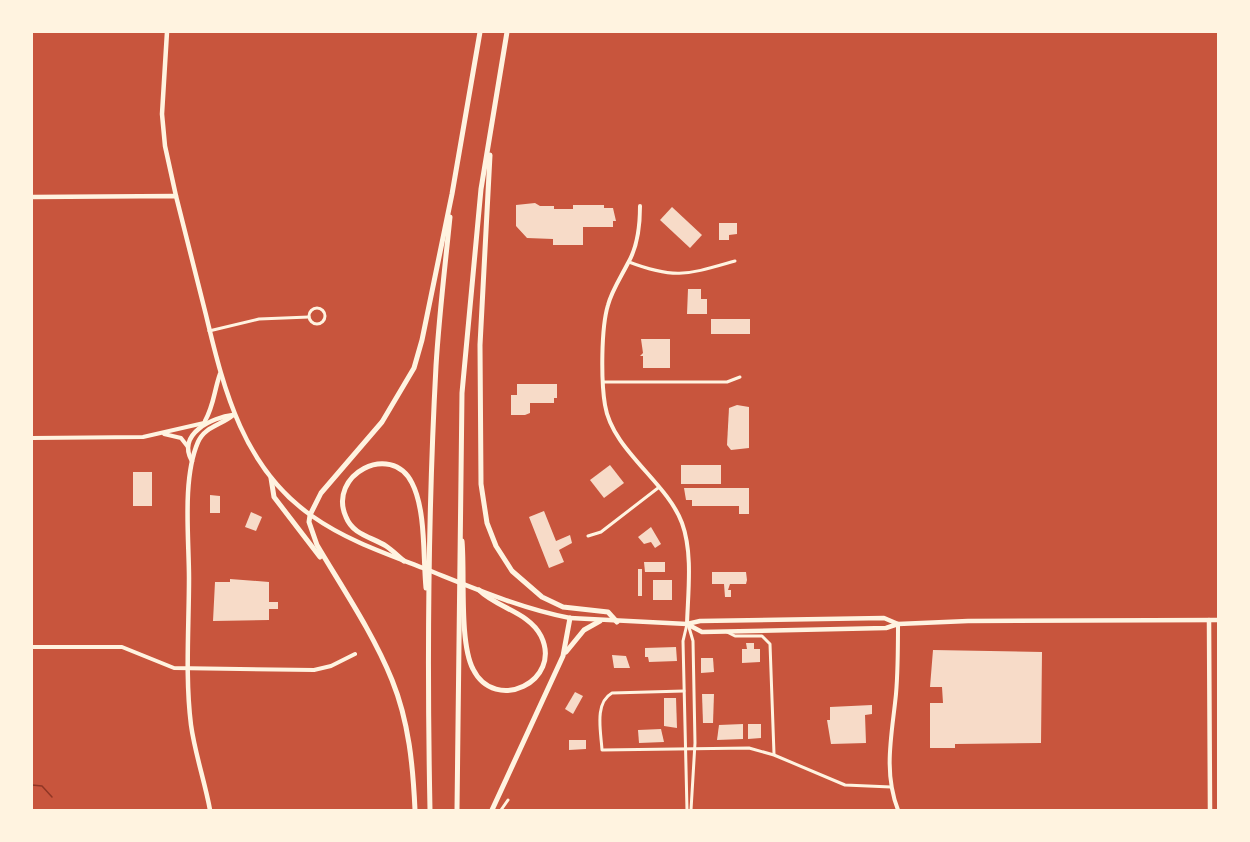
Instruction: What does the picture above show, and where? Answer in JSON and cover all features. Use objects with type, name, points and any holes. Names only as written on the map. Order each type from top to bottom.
[{"type":"highway","points":[[327,565],[311,530],[310,515],[330,480],[382,422],[414,368],[452,194],[480,32]]},
{"type":"highway","points":[[458,810],[460,432],[467,317],[480,201],[507,32]]},
{"type":"highway","points":[[492,129],[480,345],[479,442],[484,513],[502,557],[523,582],[552,602],[573,609],[608,612],[617,622]]},
{"type":"highway","points":[[430,810],[429,612],[436,364],[452,194]]},
{"type":"highway","points":[[406,562],[387,546],[355,530],[346,517],[342,504],[345,486],[353,474],[365,466],[379,464],[398,468],[408,476],[415,489],[419,504],[429,612]]},
{"type":"highway","points":[[271,478],[274,497],[327,565],[369,633],[393,681],[410,747],[416,810]]},
{"type":"highway","points":[[459,516],[467,641],[472,668],[481,680],[493,688],[510,691],[522,688],[531,683],[540,671],[544,658],[542,638],[527,621],[495,604],[479,590]]},
{"type":"highway","points":[[563,656],[570,618]]},
{"type":"highway","points":[[492,810],[563,656],[584,630],[600,621]]},
{"type":"main road","points":[[167,32],[162,118],[176,196],[220,374],[233,415],[251,449],[271,478],[310,515],[346,537],[406,562],[534,609],[570,618],[687,624],[700,621],[884,618],[898,624]]},
{"type":"main road","points":[[32,197],[176,196]]},
{"type":"main road","points":[[210,810],[191,725],[189,669],[192,461],[189,449],[197,430],[204,423],[214,405],[214,390],[220,374]]},
{"type":"main road","points":[[204,423],[233,415]]},
{"type":"main road","points":[[192,461],[203,434],[233,415]]},
{"type":"main road","points":[[1209,620],[1210,810]]},
{"type":"main road","points":[[687,624],[702,632],[725,632],[886,628],[898,624],[1218,620]]},
{"type":"street","points":[[640,206],[639,229],[629,262],[608,304],[604,333],[605,405],[612,426],[674,507],[684,529],[687,546],[687,624],[683,641],[689,810]]},
{"type":"street","points":[[629,262],[653,272],[671,275],[690,273],[735,261]]},
{"type":"street","points":[[317,308],[323,310],[326,315],[324,322],[318,324],[312,322],[309,317],[311,311],[317,308]]},
{"type":"street","points":[[209,331],[259,319],[309,317]]},
{"type":"street","points":[[604,382],[728,382],[740,377]]},
{"type":"street","points":[[32,438],[134,437],[163,434],[204,423]]},
{"type":"street","points":[[163,434],[181,438],[189,449]]},
{"type":"street","points":[[588,536],[602,532],[658,488]]},
{"type":"street","points":[[687,624],[693,641],[695,748],[689,810]]},
{"type":"street","points":[[898,624],[897,679],[889,750],[891,787],[898,810]]},
{"type":"street","points":[[725,632],[735,636],[766,637],[770,644],[774,754]]},
{"type":"street","points":[[32,647],[122,647],[134,650],[167,666],[189,669],[314,670],[331,666],[355,654]]},
{"type":"street","points":[[684,691],[612,693],[606,697],[601,705],[602,750],[749,748],[774,754],[845,785],[891,787]]},
{"type":"street","points":[[501,810],[508,800]]},
{"type":"building","points":[[535,203],[540,206],[554,206],[554,209],[573,209],[573,205],[604,205],[604,208],[613,208],[616,221],[613,221],[613,227],[583,227],[583,245],[553,245],[553,239],[527,238],[516,226],[516,205]]},
{"type":"building","points":[[672,207],[702,235],[690,248],[660,220]]},
{"type":"building","points":[[719,223],[737,223],[737,234],[729,235],[729,240],[719,240]]},
{"type":"building","points":[[688,289],[701,289],[701,299],[707,299],[707,314],[687,314]]},
{"type":"building","points":[[711,319],[750,319],[750,334],[711,334]]},
{"type":"building","points":[[641,339],[670,339],[670,368],[643,368],[643,356],[640,356],[643,353]]},
{"type":"building","points":[[517,384],[557,384],[557,398],[554,398],[554,403],[530,403],[530,413],[525,415],[511,415],[511,395],[517,395]]},
{"type":"building","points":[[737,405],[749,407],[749,448],[731,450],[727,445],[729,408]]},
{"type":"building","points":[[610,465],[624,483],[604,498],[590,480]]},
{"type":"building","points":[[681,465],[721,465],[721,484],[681,484]]},
{"type":"building","points":[[133,472],[152,472],[152,506],[133,506]]},
{"type":"building","points":[[684,488],[749,488],[749,514],[739,514],[739,506],[692,506],[692,500],[686,500]]},
{"type":"building","points":[[210,495],[220,496],[220,513],[210,513]]},
{"type":"building","points":[[544,511],[556,541],[570,535],[572,543],[559,550],[564,562],[549,568],[529,517]]},
{"type":"building","points":[[251,512],[262,517],[256,531],[245,527]]},
{"type":"building","points":[[651,527],[661,544],[655,548],[651,542],[644,544],[638,537]]},
{"type":"building","points":[[644,562],[665,562],[665,572],[645,572]]},
{"type":"building","points":[[638,569],[642,569],[642,596],[638,596]]},
{"type":"building","points":[[712,572],[746,572],[746,584],[730,584],[728,590],[731,590],[731,597],[725,597],[724,584],[712,584]]},
{"type":"building","points":[[230,579],[269,582],[269,602],[278,602],[278,609],[269,609],[269,620],[213,621],[215,582],[230,582]]},
{"type":"building","points":[[653,580],[672,580],[672,600],[653,600]]},
{"type":"building","points":[[746,643],[754,643],[754,649],[760,649],[760,662],[742,663],[742,649],[747,649]]},
{"type":"building","points":[[676,647],[677,661],[649,662],[648,657],[645,657],[645,648]]},
{"type":"building","points":[[933,650],[1042,652],[1041,743],[955,744],[955,748],[930,748],[930,703],[943,703],[942,687],[930,687]]},
{"type":"building","points":[[612,655],[626,656],[630,668],[614,668]]},
{"type":"building","points":[[701,658],[713,658],[714,672],[701,673]]},
{"type":"building","points":[[575,692],[583,696],[573,714],[565,709]]},
{"type":"building","points":[[702,694],[714,694],[713,723],[703,723]]},
{"type":"building","points":[[664,698],[676,698],[677,728],[664,726]]},
{"type":"building","points":[[872,705],[872,714],[865,715],[866,743],[831,744],[827,720],[830,720],[830,707]]},
{"type":"building","points":[[743,724],[743,739],[717,740],[719,725]]},
{"type":"building","points":[[748,724],[761,724],[761,738],[748,739]]},
{"type":"building","points":[[661,729],[664,742],[639,743],[638,730]]},
{"type":"building","points":[[569,740],[586,740],[586,749],[569,750]]},
{"type":"waterway","points":[[32,785],[42,786],[52,797]]}]
